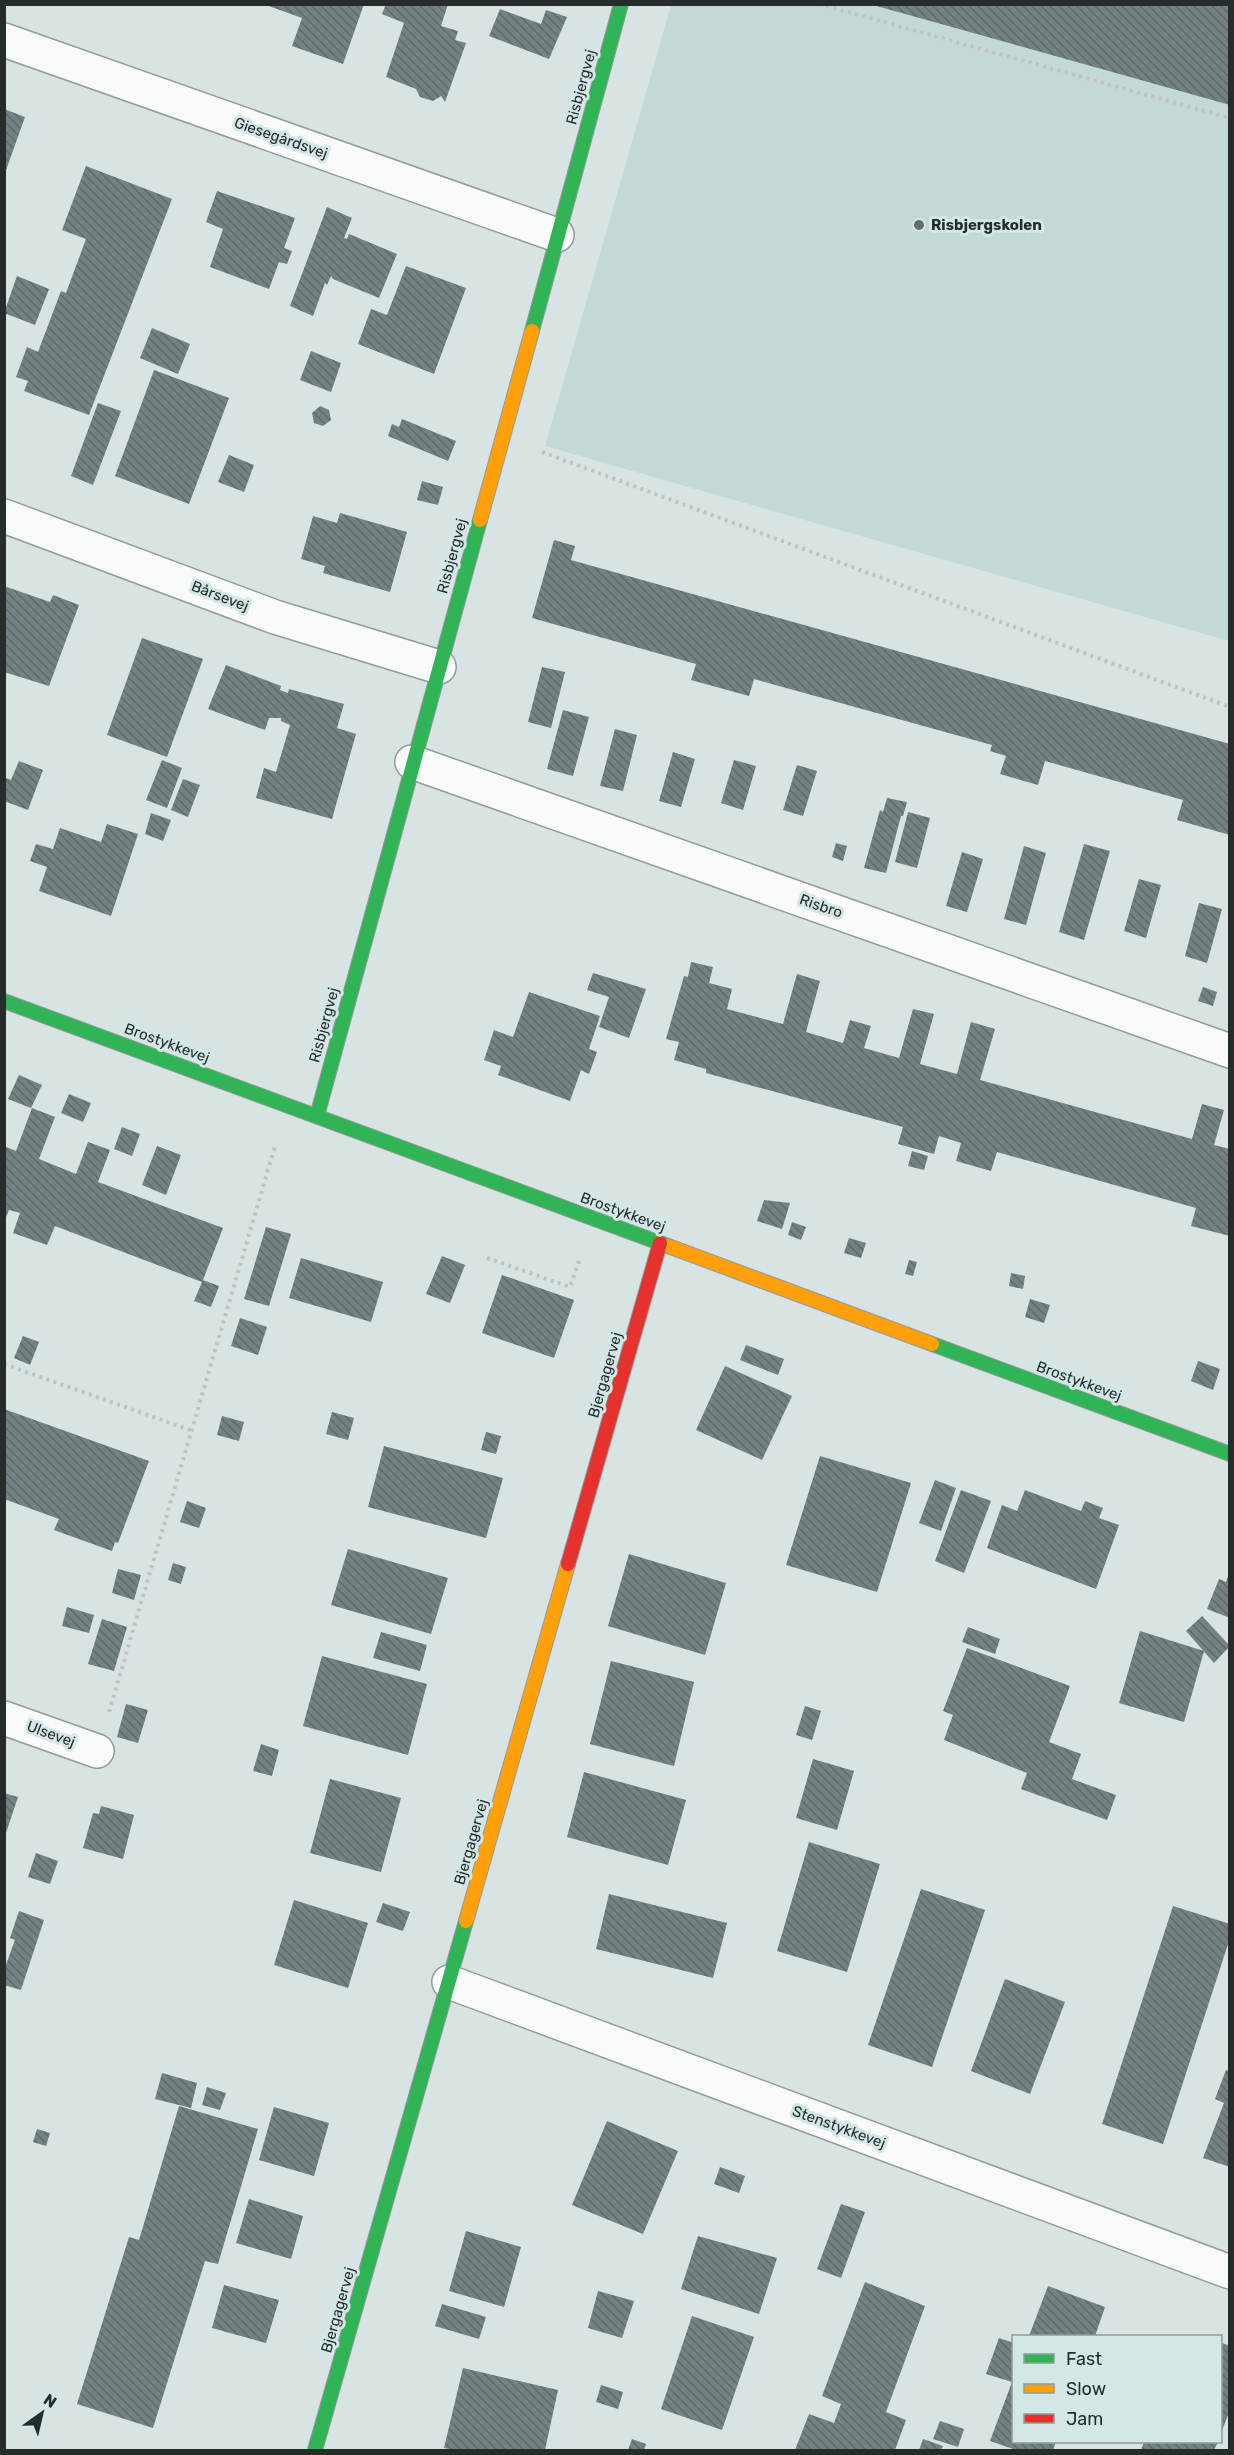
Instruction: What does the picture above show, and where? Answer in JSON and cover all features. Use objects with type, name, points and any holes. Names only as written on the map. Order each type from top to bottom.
[{"type":"street","name":"Risbjergvej","points":[[317,1116],[621,4]]},
{"type":"street","name":"Giesegårdsvej","points":[[4,40],[557,235]]},
{"type":"street","name":"Bårsevej","points":[[4,516],[275,617],[439,667]]},
{"type":"street","name":"Risbro","points":[[412,762],[1230,1051]]},
{"type":"street","name":"Brostykkevej","points":[[4,1001],[1230,1454]]},
{"type":"street","name":"Bjergagervej","points":[[315,2451],[660,1243]]},
{"type":"street","name":"Ulsevej","points":[[4,1718],[97,1751]]},
{"type":"street","name":"Stenstykkevej","points":[[449,1982],[1230,2272]]},
{"type":"path","points":[[819,4],[1230,118]]},
{"type":"path","points":[[502,437],[1230,707]]},
{"type":"path","points":[[97,1751],[265,1176],[288,1106]]},
{"type":"path","points":[[487,1258],[570,1287],[594,1219]]},
{"type":"path","points":[[4,1364],[191,1430]]},
{"type":"shaded area","name":"Risbjergskolen","points":[[671,5],[1229,5],[1229,641],[545,446]]},
{"type":"building","points":[[263,4],[364,4],[343,64],[292,46],[302,18]]},
{"type":"building","points":[[386,4],[448,4],[441,26],[458,31],[455,40],[466,43],[445,102],[441,96],[433,101],[420,97],[416,89],[386,77],[404,23],[382,14]]},
{"type":"building","points":[[1230,4],[1230,105],[873,5]]},
{"type":"building","points":[[500,9],[541,24],[546,10],[567,17],[549,59],[489,36]]},
{"type":"building","points":[[4,109],[25,117],[5,173],[4,173]]},
{"type":"building","points":[[86,166],[172,199],[89,415],[24,391],[28,381],[16,377],[27,347],[38,352],[61,291],[66,293],[86,239],[62,230]]},
{"type":"building","points":[[217,191],[295,218],[284,248],[292,251],[287,264],[279,262],[269,289],[210,267],[223,229],[206,222]]},
{"type":"building","points":[[327,207],[352,218],[344,238],[347,239],[349,234],[397,254],[379,298],[333,279],[331,276],[327,285],[325,283],[313,316],[290,306]]},
{"type":"building","points":[[406,266],[466,288],[434,374],[358,344],[371,309],[387,315]]},
{"type":"building","points":[[17,276],[49,289],[35,325],[4,313]]},
{"type":"building","points":[[152,328],[190,344],[178,374],[140,358]]},
{"type":"building","points":[[311,351],[341,363],[331,392],[300,380]]},
{"type":"building","points":[[154,370],[229,398],[189,504],[115,476]]},
{"type":"building","points":[[98,403],[121,411],[93,485],[71,476]]},
{"type":"building","points":[[320,406],[329,410],[331,420],[323,426],[314,423],[312,413]]},
{"type":"building","points":[[402,419],[456,441],[448,461],[388,436],[392,424],[399,427]]},
{"type":"building","points":[[229,455],[254,465],[244,492],[218,482]]},
{"type":"building","points":[[422,481],[443,487],[438,505],[417,500]]},
{"type":"building","points":[[340,513],[407,532],[390,592],[323,573],[325,566],[301,559],[313,516],[337,523]]},
{"type":"building","points":[[554,540],[575,546],[571,560],[1230,744],[1230,835],[1177,820],[1183,800],[1045,761],[1038,785],[1000,774],[1006,756],[990,751],[992,745],[754,679],[749,696],[691,680],[696,664],[532,618]]},
{"type":"building","points":[[4,586],[50,602],[53,595],[79,605],[49,686],[4,672]]},
{"type":"building","points":[[142,638],[203,659],[167,757],[107,735]]},
{"type":"building","points":[[226,665],[281,686],[280,690],[288,693],[289,689],[344,704],[337,728],[356,734],[332,819],[256,798],[264,768],[276,772],[290,725],[281,721],[281,718],[269,718],[265,730],[208,709]]},
{"type":"building","points":[[542,667],[565,672],[551,728],[528,722]]},
{"type":"building","points":[[563,710],[589,717],[573,776],[547,769]]},
{"type":"building","points":[[615,729],[637,735],[623,791],[600,786]]},
{"type":"building","points":[[673,752],[695,759],[681,807],[659,801]]},
{"type":"building","points":[[162,760],[182,768],[167,808],[146,800]]},
{"type":"building","points":[[734,760],[756,766],[743,810],[721,803]]},
{"type":"building","points":[[19,761],[43,770],[28,810],[4,801],[4,777],[11,780]]},
{"type":"building","points":[[797,765],[817,771],[803,816],[783,810]]},
{"type":"building","points":[[183,779],[200,785],[188,817],[171,810]]},
{"type":"building","points":[[887,798],[907,802],[886,873],[864,868],[880,810],[883,812]]},
{"type":"building","points":[[908,812],[930,818],[917,868],[895,862]]},
{"type":"building","points":[[151,813],[171,820],[163,841],[145,834]]},
{"type":"building","points":[[107,824],[138,834],[111,916],[39,891],[47,867],[30,861],[36,844],[53,849],[60,828],[101,842]]},
{"type":"building","points":[[836,843],[847,846],[843,861],[832,857]]},
{"type":"building","points":[[1084,844],[1110,851],[1084,940],[1059,932]]},
{"type":"building","points":[[1024,846],[1046,853],[1026,925],[1004,919]]},
{"type":"building","points":[[962,852],[983,859],[967,912],[946,906]]},
{"type":"building","points":[[1139,879],[1161,885],[1146,938],[1124,931]]},
{"type":"building","points":[[1199,903],[1222,909],[1207,963],[1185,956]]},
{"type":"building","points":[[691,962],[713,967],[709,983],[732,989],[727,1009],[783,1024],[797,974],[820,981],[806,1032],[843,1043],[850,1020],[871,1026],[864,1048],[899,1058],[913,1009],[934,1014],[920,1064],[957,1074],[971,1022],[995,1029],[980,1080],[1192,1139],[1202,1104],[1224,1110],[1214,1145],[1230,1149],[1230,1236],[1191,1226],[1196,1208],[997,1152],[991,1171],[956,1161],[961,1143],[939,1136],[934,1154],[898,1144],[903,1127],[706,1073],[706,1069],[674,1060],[679,1042],[666,1039],[684,976],[688,977]]},
{"type":"building","points":[[593,973],[646,989],[629,1038],[599,1027],[609,997],[587,990]]},
{"type":"building","points":[[1203,987],[1217,992],[1213,1006],[1198,1001]]},
{"type":"building","points":[[529,992],[600,1016],[589,1049],[597,1052],[589,1074],[581,1070],[570,1101],[498,1075],[501,1066],[484,1060],[494,1030],[513,1037]]},
{"type":"building","points":[[19,1075],[42,1085],[31,1108],[8,1099]]},
{"type":"building","points":[[69,1094],[91,1103],[83,1122],[61,1113]]},
{"type":"building","points":[[32,1108],[55,1117],[39,1159],[76,1174],[88,1142],[110,1150],[98,1182],[223,1228],[203,1280],[219,1286],[211,1307],[194,1301],[202,1282],[55,1226],[47,1245],[13,1233],[20,1213],[9,1210],[4,1222],[4,1146],[16,1151]]},
{"type":"building","points":[[122,1127],[140,1134],[132,1156],[114,1149]]},
{"type":"building","points":[[157,1146],[181,1155],[166,1195],[142,1185]]},
{"type":"building","points":[[912,1151],[928,1156],[924,1170],[908,1166]]},
{"type":"building","points":[[764,1200],[790,1203],[782,1229],[757,1221]]},
{"type":"building","points":[[792,1222],[806,1227],[801,1240],[788,1235]]},
{"type":"building","points":[[266,1227],[291,1234],[269,1306],[244,1299]]},
{"type":"building","points":[[849,1238],[866,1243],[861,1258],[844,1253]]},
{"type":"building","points":[[442,1256],[465,1265],[450,1303],[426,1294]]},
{"type":"building","points":[[301,1258],[383,1282],[371,1322],[289,1298]]},
{"type":"building","points":[[909,1260],[917,1262],[913,1276],[905,1274]]},
{"type":"building","points":[[1011,1273],[1025,1276],[1023,1289],[1009,1286]]},
{"type":"building","points":[[502,1275],[574,1300],[554,1358],[482,1333]]},
{"type":"building","points":[[1030,1299],[1050,1305],[1044,1323],[1025,1317]]},
{"type":"building","points":[[240,1318],[267,1327],[258,1355],[231,1346]]},
{"type":"building","points":[[23,1336],[39,1342],[30,1365],[14,1358]]},
{"type":"building","points":[[746,1345],[784,1359],[778,1375],[740,1360]]},
{"type":"building","points":[[1198,1361],[1220,1369],[1213,1390],[1191,1381]]},
{"type":"building","points":[[725,1366],[792,1396],[762,1460],[696,1430]]},
{"type":"building","points":[[4,1409],[149,1461],[118,1543],[115,1542],[112,1551],[54,1530],[59,1519],[4,1499]]},
{"type":"building","points":[[332,1412],[354,1418],[348,1440],[326,1434]]},
{"type":"building","points":[[222,1416],[244,1422],[239,1441],[217,1435]]},
{"type":"building","points":[[486,1432],[501,1436],[496,1454],[481,1450]]},
{"type":"building","points":[[384,1446],[503,1478],[486,1538],[368,1507]]},
{"type":"building","points":[[820,1456],[911,1483],[877,1592],[786,1565]]},
{"type":"building","points":[[935,1480],[956,1488],[941,1531],[919,1523]]},
{"type":"building","points":[[961,1490],[991,1501],[964,1573],[935,1561]]},
{"type":"building","points":[[1025,1490],[1081,1511],[1085,1501],[1103,1508],[1099,1518],[1119,1525],[1096,1589],[987,1548],[1002,1505],[1017,1511]]},
{"type":"building","points":[[187,1501],[206,1508],[199,1528],[180,1522]]},
{"type":"building","points":[[348,1549],[448,1578],[431,1634],[331,1605]]},
{"type":"building","points":[[629,1554],[726,1583],[705,1655],[608,1626]]},
{"type":"building","points":[[173,1563],[186,1567],[181,1584],[168,1580]]},
{"type":"building","points":[[118,1569],[141,1575],[134,1600],[112,1593]]},
{"type":"building","points":[[1229,1573],[1230,1618],[1207,1609],[1219,1579],[1226,1582]]},
{"type":"building","points":[[67,1607],[94,1615],[89,1633],[62,1626]]},
{"type":"building","points":[[1202,1616],[1230,1646],[1214,1663],[1186,1631]]},
{"type":"building","points":[[102,1619],[127,1627],[114,1671],[88,1664]]},
{"type":"building","points":[[968,1627],[1000,1639],[995,1654],[962,1642]]},
{"type":"building","points":[[1140,1631],[1204,1651],[1184,1722],[1119,1703]]},
{"type":"building","points":[[381,1632],[427,1645],[420,1671],[373,1658]]},
{"type":"building","points":[[967,1648],[1070,1686],[1049,1742],[1081,1754],[1072,1779],[1116,1795],[1107,1820],[1021,1789],[1027,1773],[944,1740],[953,1715],[943,1711]]},
{"type":"building","points":[[322,1656],[427,1684],[408,1755],[303,1726]]},
{"type":"building","points":[[611,1661],[694,1682],[674,1766],[590,1744]]},
{"type":"building","points":[[126,1704],[148,1710],[138,1743],[117,1737]]},
{"type":"building","points":[[805,1706],[821,1711],[812,1740],[796,1735]]},
{"type":"building","points":[[261,1744],[279,1750],[272,1776],[253,1771]]},
{"type":"building","points":[[813,1759],[854,1771],[837,1830],[796,1818]]},
{"type":"building","points":[[584,1772],[686,1800],[668,1865],[567,1837]]},
{"type":"building","points":[[330,1779],[401,1798],[381,1872],[310,1853]]},
{"type":"building","points":[[4,1793],[18,1797],[5,1836],[4,1836]]},
{"type":"building","points":[[101,1806],[134,1815],[123,1859],[83,1848],[93,1813],[99,1814]]},
{"type":"building","points":[[809,1842],[880,1864],[847,1972],[777,1951]]},
{"type":"building","points":[[36,1853],[58,1861],[50,1884],[28,1877]]},
{"type":"building","points":[[921,1889],[985,1910],[932,2067],[868,2045]]},
{"type":"building","points":[[609,1894],[727,1923],[713,1978],[596,1949]]},
{"type":"building","points":[[294,1900],[368,1923],[348,1988],[274,1965]]},
{"type":"building","points":[[383,1903],[410,1912],[403,1931],[376,1922]]},
{"type":"building","points":[[1173,1906],[1230,1924],[1230,1938],[1163,2144],[1102,2124]]},
{"type":"building","points":[[19,1911],[44,1920],[21,1990],[4,1985],[4,1970],[15,1940],[10,1938]]},
{"type":"building","points":[[1005,1979],[1065,2002],[1030,2094],[971,2071]]},
{"type":"building","points":[[1226,2070],[1230,2071],[1230,2167],[1203,2158],[1224,2103],[1215,2099]]},
{"type":"building","points":[[162,2073],[197,2083],[191,2108],[155,2099]]},
{"type":"building","points":[[207,2087],[226,2093],[220,2110],[202,2105]]},
{"type":"building","points":[[179,2106],[258,2129],[218,2264],[205,2261],[153,2428],[77,2404],[129,2237],[139,2240]]},
{"type":"building","points":[[274,2107],[329,2123],[314,2176],[259,2160]]},
{"type":"building","points":[[607,2121],[678,2151],[643,2234],[572,2205]]},
{"type":"building","points":[[37,2129],[50,2133],[46,2146],[33,2142]]},
{"type":"building","points":[[720,2167],[745,2176],[739,2193],[714,2184]]},
{"type":"building","points":[[249,2199],[303,2216],[291,2259],[236,2243]]},
{"type":"building","points":[[841,2204],[865,2212],[841,2278],[817,2269]]},
{"type":"building","points":[[466,2231],[521,2247],[504,2307],[449,2291]]},
{"type":"building","points":[[698,2236],[777,2258],[759,2314],[681,2289]]},
{"type":"building","points":[[865,2282],[925,2306],[886,2412],[906,2420],[895,2450],[795,2450],[809,2414],[834,2423],[841,2404],[822,2396]]},
{"type":"building","points":[[224,2285],[279,2300],[266,2343],[212,2328]]},
{"type":"building","points":[[1048,2286],[1105,2307],[1095,2335],[1029,2335]]},
{"type":"building","points":[[598,2291],[634,2301],[622,2338],[588,2328]]},
{"type":"building","points":[[442,2304],[486,2317],[479,2339],[435,2326]]},
{"type":"building","points":[[692,2316],[754,2337],[722,2430],[661,2409]]},
{"type":"building","points":[[999,2338],[1012,2342],[1012,2382],[986,2374]]},
{"type":"building","points":[[1222,2343],[1230,2346],[1230,2410],[1222,2430]]},
{"type":"building","points":[[463,2368],[558,2390],[545,2450],[444,2448]]},
{"type":"building","points":[[1012,2382],[1012,2443],[1056,2443],[1053,2450],[1016,2450],[990,2441]]},
{"type":"building","points":[[601,2385],[623,2392],[618,2409],[596,2402]]},
{"type":"building","points":[[940,2421],[964,2429],[958,2447],[933,2439]]},
{"type":"building","points":[[632,2439],[646,2444],[644,2450],[628,2450]]},
{"type":"building","points":[[923,2439],[943,2446],[941,2450],[919,2450]]},
{"type":"building","points":[[1144,2443],[1218,2443],[1214,2450],[1141,2450]]},
{"type":"traffic: fast","points":[[532,331],[621,4]]},
{"type":"traffic: fast","points":[[317,1116],[480,520]]},
{"type":"traffic: fast","points":[[4,1001],[668,1246]]},
{"type":"traffic: fast","points":[[932,1344],[1230,1454]]},
{"type":"traffic: fast","points":[[315,2450],[466,1921]]},
{"type":"traffic: slow","points":[[480,520],[532,331]]},
{"type":"traffic: slow","points":[[668,1246],[932,1344]]},
{"type":"traffic: slow","points":[[466,1921],[568,1564]]},
{"type":"traffic: jam","points":[[568,1564],[660,1243]]},
{"type":"place","name":"Risbjergskolen","points":[[919,225]]}]
